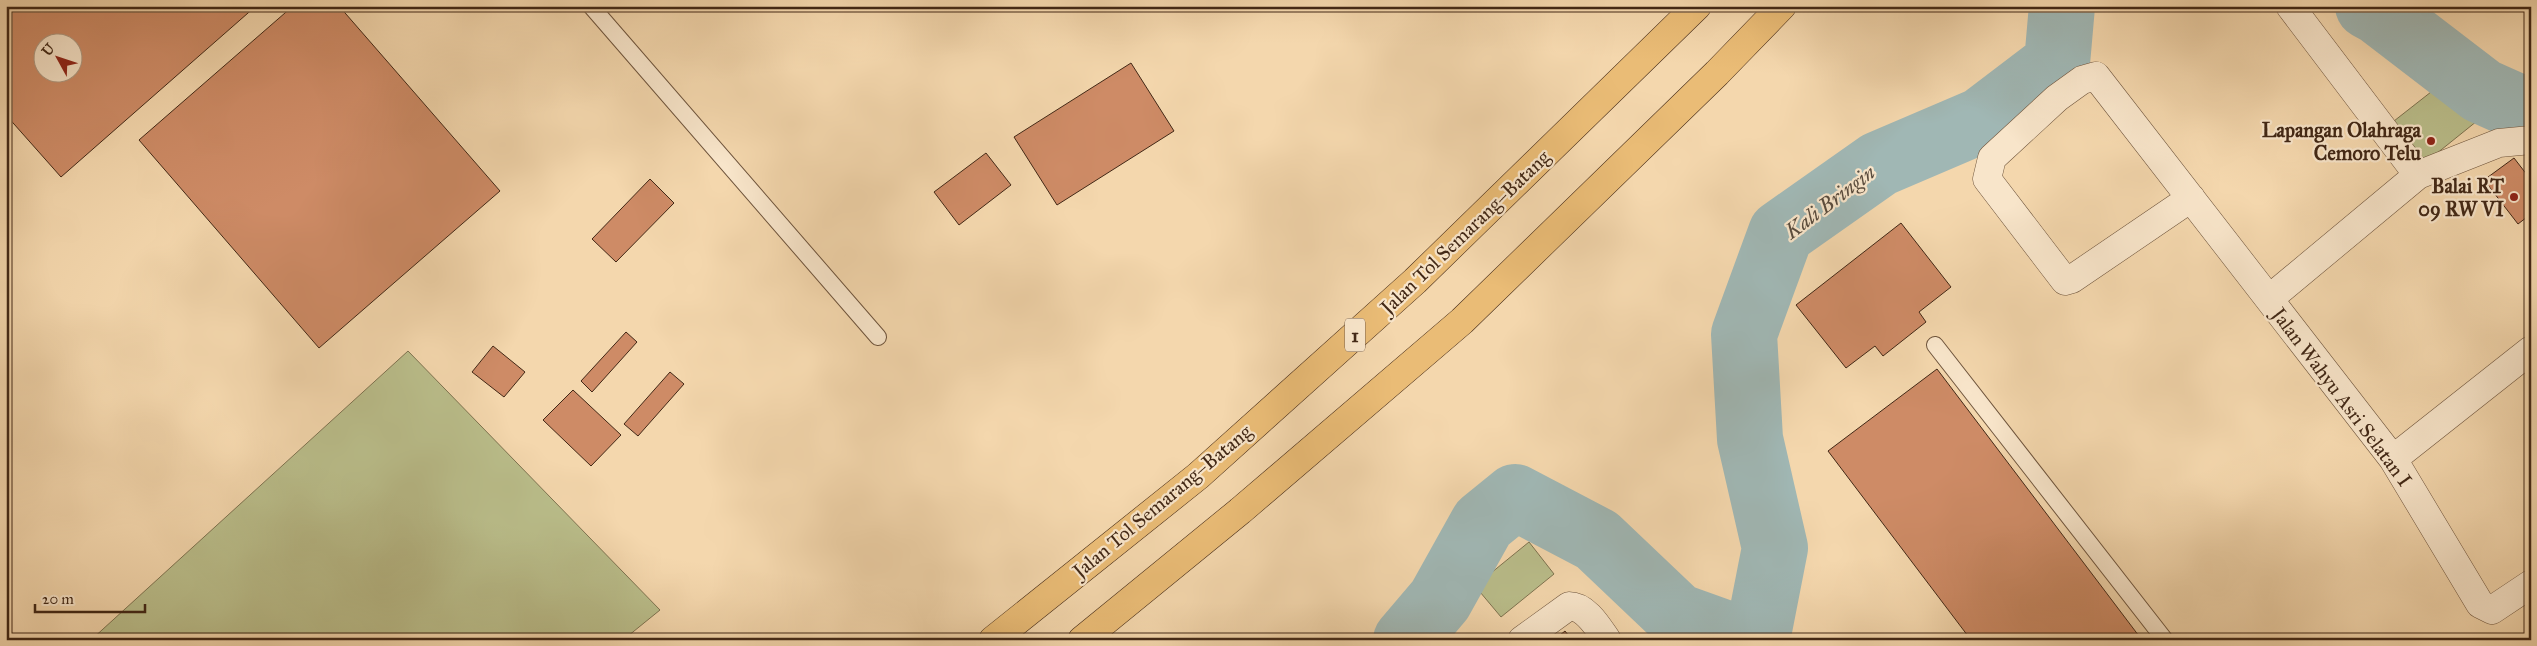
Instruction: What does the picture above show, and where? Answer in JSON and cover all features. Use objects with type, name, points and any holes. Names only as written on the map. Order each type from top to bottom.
[{"type":"highway","name":"Jalan Tol Semarang–Batang","points":[[992,640],[1198,476],[1416,281],[1697,6]]},
{"type":"highway","points":[[1082,640],[1240,510],[1462,321],[1717,73],[1782,6]]},
{"type":"street","points":[[2290,6],[2418,175]]},
{"type":"street","name":"Jalan Wahyu Asri Selatan I","points":[[2191,198],[2072,279],[2065,281],[1987,179],[1992,158],[1999,151],[2057,98],[2082,80],[2096,76],[2191,198],[2393,459],[2480,604],[2492,610],[2531,584]]},
{"type":"street","points":[[2269,299],[2418,175],[2499,143],[2531,140]]},
{"type":"street","points":[[2393,459],[2531,350]]},
{"type":"street","points":[[1522,640],[1569,606],[1573,606],[1590,616],[1607,640]]},
{"type":"lane","points":[[591,6],[878,337]]},
{"type":"lane","points":[[1935,345],[2165,640]]},
{"type":"green space","name":"Lapangan Olahraga Cemoro Telu","points":[[2445,81],[2477,121],[2426,162],[2394,121]]},
{"type":"green space","points":[[408,351],[660,610],[623,640],[91,640]]},
{"type":"green space","points":[[1529,542],[1554,574],[1501,617],[1475,586]]},
{"type":"building","points":[[6,6],[256,6],[61,177],[6,115]]},
{"type":"building","points":[[293,6],[339,6],[500,191],[319,348],[139,140]]},
{"type":"building","points":[[1131,63],[1174,131],[1057,205],[1014,137]]},
{"type":"building","points":[[986,153],[1011,185],[959,225],[934,192]]},
{"type":"building","name":"Balai RT 09 RW VI","points":[[2514,158],[2531,180],[2531,214],[2518,224],[2484,180]]},
{"type":"building","points":[[650,179],[674,203],[616,262],[592,239]]},
{"type":"building","points":[[1901,223],[1951,287],[1919,312],[1926,322],[1883,356],[1875,346],[1846,368],[1796,305]]},
{"type":"building","points":[[626,332],[637,342],[592,392],[581,381]]},
{"type":"building","points":[[493,346],[525,372],[504,397],[472,372]]},
{"type":"building","points":[[1937,369],[2142,640],[1971,640],[1828,451]]},
{"type":"building","points":[[670,372],[684,384],[638,436],[624,424]]},
{"type":"building","points":[[573,390],[621,435],[591,466],[543,420]]},
{"type":"building","points":[[1565,631],[1572,640],[1554,640]]},
{"type":"waterway","name":"Kali Bringin","points":[[1757,640],[1775,548],[1750,439],[1744,334],[1781,233],[1879,164],[1982,120],[2057,63],[2062,6]]},
{"type":"waterway","name":"Kali Bringin","points":[[2368,6],[2379,12],[2482,91],[2531,113]]},
{"type":"waterway","name":"Kali Bringin","points":[[1406,640],[1440,600],[1483,523],[1515,497],[1597,540],[1677,616],[1744,640]]},
{"type":"place","name":"Lapangan Olahraga Cemoro Telu","points":[[2431,141]]},
{"type":"place","name":"Balai RT 09 RW VI","points":[[2514,197]]}]
